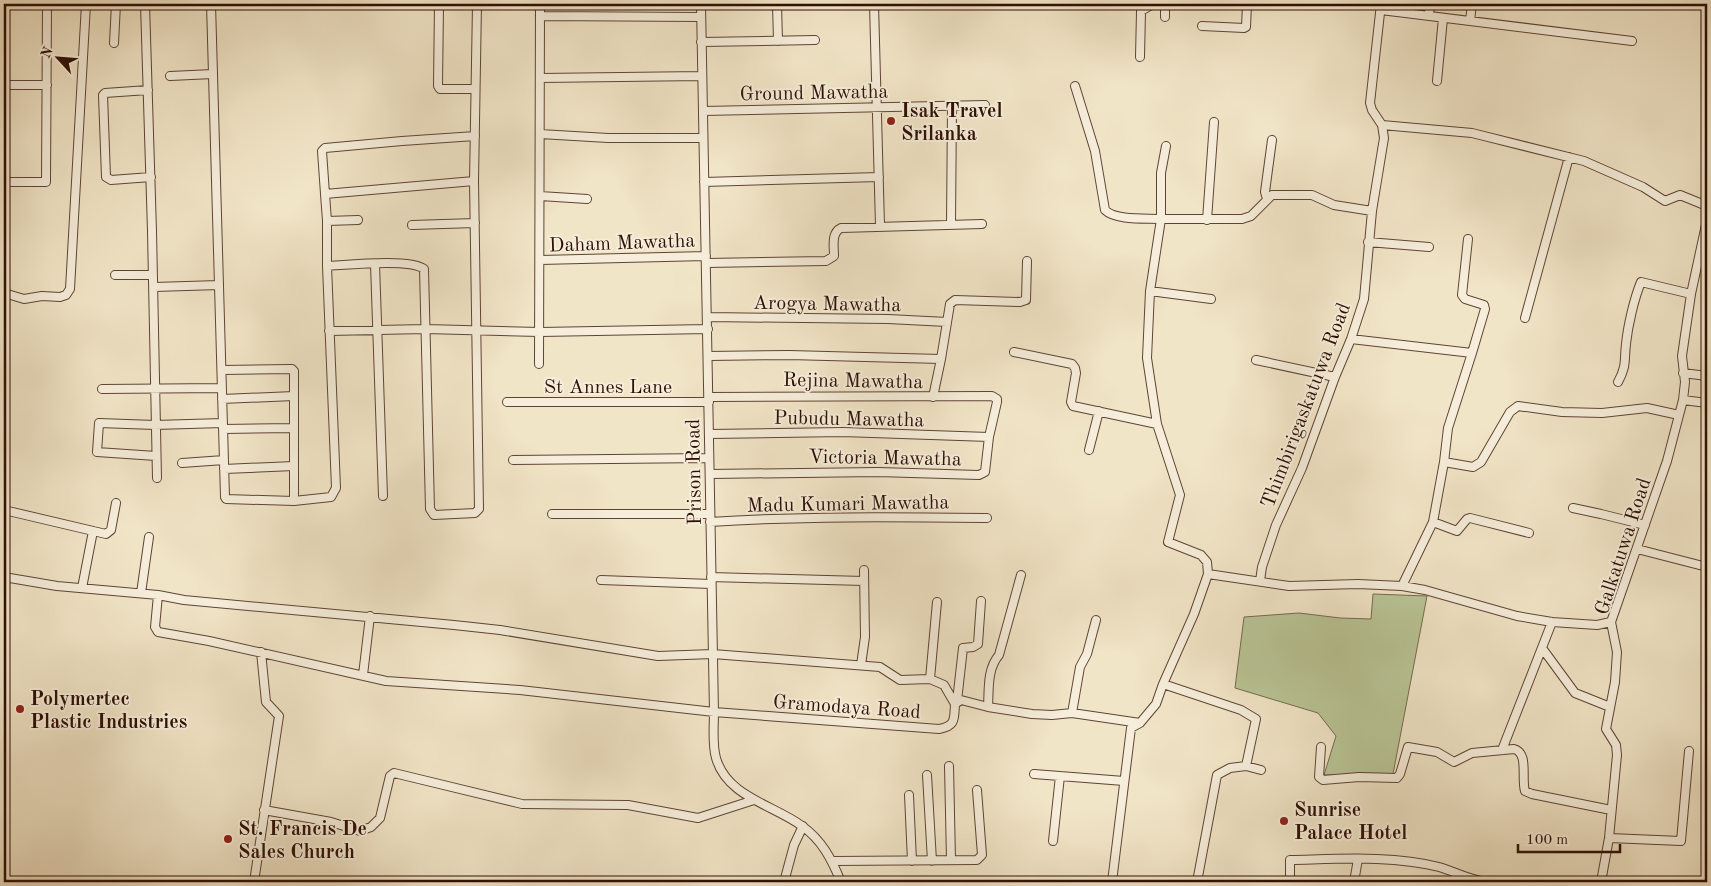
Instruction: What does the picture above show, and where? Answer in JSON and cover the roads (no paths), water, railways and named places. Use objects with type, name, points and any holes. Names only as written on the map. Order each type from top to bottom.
[{"type":"street","points":[[4,182],[46,182],[47,4]]},
{"type":"street","points":[[4,293],[24,299],[42,296],[60,297],[66,295],[70,289],[86,4]]},
{"type":"street","points":[[114,43],[116,4]]},
{"type":"street","points":[[145,4],[154,287],[157,478]]},
{"type":"street","points":[[211,4],[226,499],[294,501],[332,497],[336,488],[329,331],[327,220],[322,151],[325,148],[475,136]]},
{"type":"street","points":[[439,4],[438,86],[440,89],[445,90],[475,89]]},
{"type":"street","points":[[327,266],[375,264],[415,265],[424,268],[430,509],[434,515],[476,513],[479,509],[474,181],[477,4]]},
{"type":"street","points":[[539,364],[540,4]]},
{"type":"street","name":"Prison Road","points":[[701,4],[716,758],[726,777],[738,790],[803,826],[821,844],[832,861],[841,882]]},
{"type":"street","points":[[777,4],[778,41]]},
{"type":"street","points":[[874,4],[880,226],[982,224]]},
{"type":"street","points":[[1140,57],[1141,10],[1153,4]]},
{"type":"street","points":[[1165,4],[1165,17]]},
{"type":"street","points":[[1202,26],[1246,28],[1247,4]]},
{"type":"street","points":[[1429,16],[1430,4]]},
{"type":"street","points":[[1470,21],[1472,4]]},
{"type":"street","points":[[1381,7],[1442,18],[1632,41]]},
{"type":"street","name":"Thimbirigaskatuwa Road","points":[[1260,581],[1262,567],[1276,525],[1302,468],[1351,339],[1364,299],[1368,242],[1384,138],[1382,125],[1372,110],[1370,103],[1381,7]]},
{"type":"street","points":[[540,16],[701,17]]},
{"type":"street","points":[[1437,81],[1442,18]]},
{"type":"street","points":[[701,42],[815,40]]},
{"type":"street","points":[[170,76],[213,74]]},
{"type":"street","points":[[540,78],[702,76]]},
{"type":"street","points":[[4,85],[47,85]]},
{"type":"street","points":[[1075,86],[1095,151],[1105,210],[1109,214],[1131,218],[1242,219],[1252,216],[1272,195],[1312,195],[1334,205],[1372,211]]},
{"type":"street","points":[[148,90],[123,91],[105,93],[103,95],[106,178],[111,180],[150,177]]},
{"type":"street","points":[[951,224],[952,105]]},
{"type":"street","name":"Ground Mawatha","points":[[703,111],[985,105]]},
{"type":"street","points":[[1207,220],[1214,122]]},
{"type":"street","points":[[1382,125],[1472,133],[1569,157],[1584,161],[1642,187],[1665,201],[1680,196],[1707,206]]},
{"type":"street","points":[[540,134],[608,138],[703,138]]},
{"type":"street","points":[[1267,199],[1265,192],[1272,140]]},
{"type":"street","points":[[1124,882],[1112,881],[1131,728],[1140,723],[1156,704],[1194,614],[1208,574],[1207,562],[1201,555],[1168,542],[1180,495],[1156,424],[1147,358],[1150,291],[1162,219],[1161,173],[1166,146]]},
{"type":"street","points":[[1525,318],[1569,157]]},
{"type":"street","points":[[704,182],[879,177]]},
{"type":"street","points":[[325,194],[474,181]]},
{"type":"street","points":[[540,196],[586,199]]},
{"type":"street","points":[[327,220],[358,220]]},
{"type":"street","name":"Galkatuwa Road","points":[[1601,882],[1609,838],[1618,755],[1616,745],[1606,729],[1615,682],[1617,652],[1611,622],[1667,461],[1683,400],[1685,382],[1682,356],[1691,294],[1707,220]]},
{"type":"street","points":[[412,225],[475,223]]},
{"type":"street","name":"Daham Mawatha","points":[[540,260],[706,259],[826,261],[834,256],[834,236],[837,230],[841,228],[880,226]]},
{"type":"street","points":[[1402,586],[1433,522],[1448,428],[1486,310],[1484,305],[1465,299],[1462,295],[1468,240]]},
{"type":"street","points":[[1368,242],[1428,247]]},
{"type":"street","points":[[933,397],[950,304],[955,300],[1020,302],[1026,300],[1027,261]]},
{"type":"street","points":[[375,264],[383,496]]},
{"type":"street","points":[[115,275],[153,274]]},
{"type":"street","points":[[1618,382],[1625,370],[1626,344],[1637,291],[1642,282],[1691,294]]},
{"type":"street","points":[[154,287],[219,285]]},
{"type":"street","points":[[1150,291],[1211,299]]},
{"type":"street","name":"Arogya Mawatha","points":[[707,317],[888,319],[947,322]]},
{"type":"street","points":[[329,331],[426,329],[475,332],[540,332],[708,329]]},
{"type":"street","points":[[1351,339],[1472,352]]},
{"type":"street","points":[[1014,352],[1072,364],[1076,372],[1071,402],[1073,406],[1156,424]]},
{"type":"street","points":[[708,356],[789,355],[941,359]]},
{"type":"street","points":[[1256,360],[1335,377]]},
{"type":"street","points":[[222,370],[293,369],[294,501]]},
{"type":"street","points":[[1683,373],[1707,376]]},
{"type":"street","points":[[102,389],[222,388]]},
{"type":"street","name":"Rejina Mawatha","points":[[709,400],[770,395],[992,396],[997,398]]},
{"type":"street","points":[[222,399],[294,396]]},
{"type":"street","name":"Victoria Mawatha","points":[[710,474],[878,472],[980,475],[984,472],[989,437],[998,402],[997,398]]},
{"type":"street","name":"St Annes Lane","points":[[507,402],[709,400]]},
{"type":"street","points":[[1683,400],[1707,403]]},
{"type":"street","points":[[1444,462],[1473,467],[1482,462],[1510,412],[1518,406],[1562,412],[1602,413],[1647,408],[1679,415]]},
{"type":"street","points":[[1089,450],[1099,411]]},
{"type":"street","points":[[156,456],[97,451],[100,423],[294,428]]},
{"type":"street","name":"Pubudu Mawatha","points":[[709,434],[843,432],[989,437]]},
{"type":"street","points":[[513,460],[710,458]]},
{"type":"street","points":[[182,463],[224,460]]},
{"type":"street","points":[[224,469],[294,466]]},
{"type":"street","points":[[4,510],[106,534],[109,533],[116,503]]},
{"type":"street","points":[[1572,508],[1645,525]]},
{"type":"street","name":"Madu Kumari Mawatha","points":[[552,514],[710,518],[987,518]]},
{"type":"street","points":[[1433,522],[1457,531],[1470,518],[1530,533]]},
{"type":"street","points":[[82,588],[93,531]]},
{"type":"street","points":[[141,593],[149,537]]},
{"type":"street","points":[[1637,549],[1707,567]]},
{"type":"street","points":[[861,665],[865,636],[864,570]]},
{"type":"street","points":[[1208,574],[1290,586],[1358,584],[1402,586],[1425,590],[1517,616],[1552,622],[1597,625],[1611,622]]},
{"type":"street","points":[[988,707],[990,670],[999,655],[1021,576]]},
{"type":"street","points":[[4,577],[57,586],[158,594],[184,600],[370,616],[500,630],[658,656],[713,654],[880,667],[900,680],[930,679],[944,685],[956,703],[960,700],[988,707],[1032,714],[1072,713],[1140,723]]},
{"type":"street","points":[[601,580],[864,581]]},
{"type":"street","points":[[158,594],[155,627],[158,632],[261,652],[386,681],[520,690],[714,712]]},
{"type":"street","name":"Gramodaya Road","points":[[714,712],[939,729],[949,727],[954,722],[963,648],[973,647],[978,644],[981,601]]},
{"type":"street","points":[[930,679],[937,602]]},
{"type":"street","points":[[363,676],[370,616]]},
{"type":"street","points":[[1072,713],[1080,667],[1087,654],[1096,620]]},
{"type":"street","points":[[1502,750],[1552,622]]},
{"type":"street","points":[[1542,648],[1575,693],[1610,707]]},
{"type":"street","points":[[254,882],[279,716],[266,702],[261,652]]},
{"type":"street","points":[[1163,684],[1242,710],[1256,719],[1246,766]]},
{"type":"street","points":[[1321,747],[1319,777],[1323,780],[1358,777],[1397,778],[1408,747],[1437,752],[1454,762],[1472,753],[1520,750],[1523,754],[1525,791],[1611,810]]},
{"type":"street","points":[[1609,838],[1681,841],[1689,750]]},
{"type":"street","points":[[949,766],[951,860]]},
{"type":"street","points":[[1197,882],[1217,774],[1230,768],[1246,766],[1261,770]]},
{"type":"street","points":[[264,810],[330,822],[360,831],[370,827],[380,818],[390,776],[394,773],[522,804],[628,805],[698,818],[754,800]]},
{"type":"street","points":[[1034,774],[1124,781]]},
{"type":"street","points":[[927,775],[932,860]]},
{"type":"street","points":[[1053,841],[1060,776]]},
{"type":"street","points":[[832,861],[978,860],[982,855],[977,790]]},
{"type":"street","points":[[909,794],[912,861]]},
{"type":"street","points":[[784,882],[794,846],[803,826]]},
{"type":"street","points":[[1290,882],[1290,860],[1404,862],[1440,867],[1473,882],[1487,882]]},
{"type":"street","points":[[1354,882],[1358,860]]},
{"type":"place","name":"Isak Travel Srilanka","points":[[891,121]]},
{"type":"place","name":"Polymertec Plastic Industries","points":[[20,709]]},
{"type":"place","name":"Sunrise Palace Hotel","points":[[1284,821]]},
{"type":"place","name":"St. Francis De Sales Church","points":[[228,839]]}]
